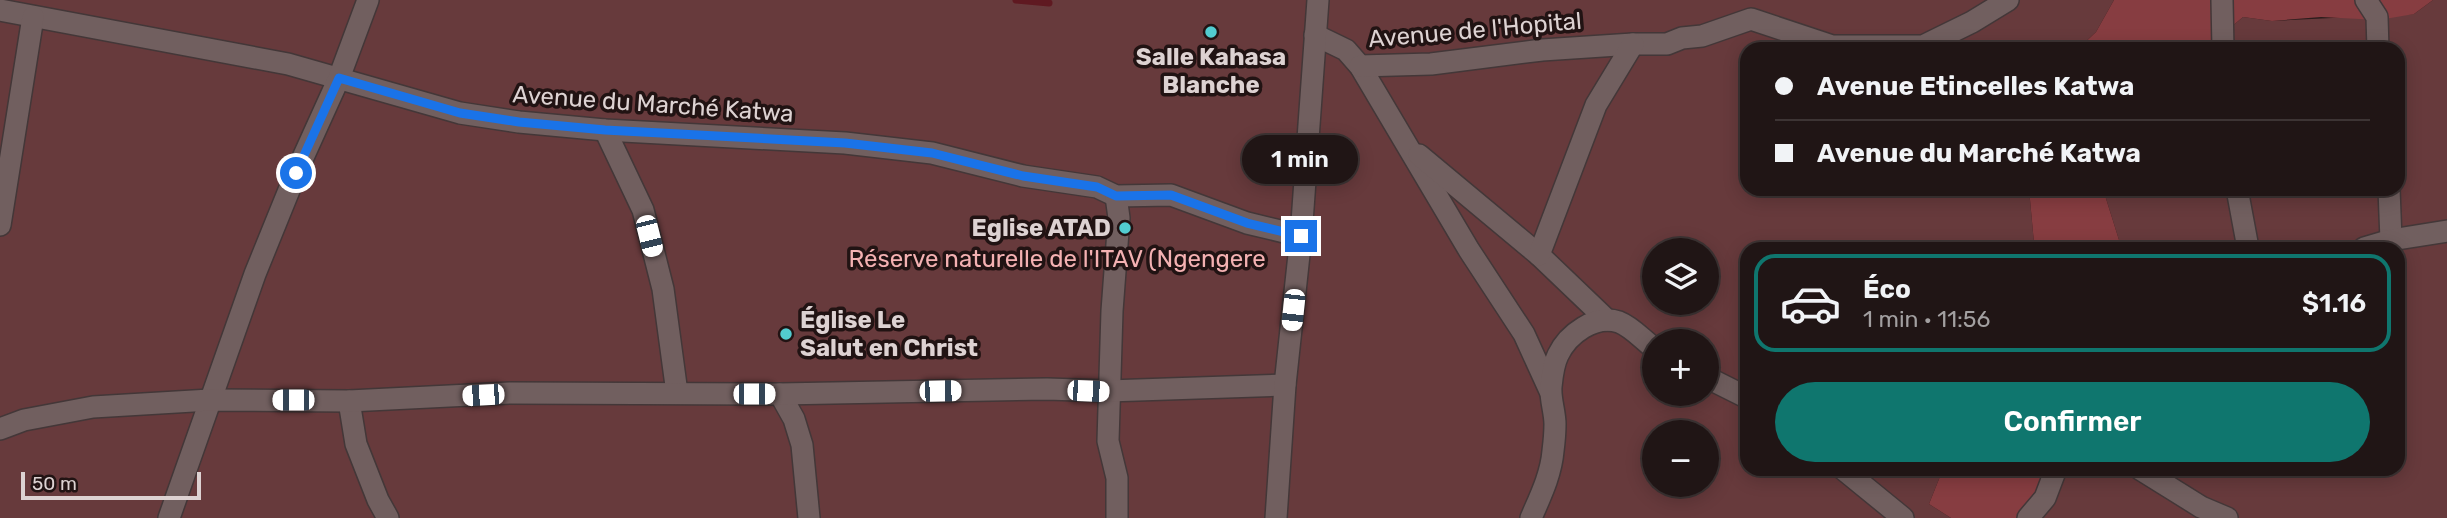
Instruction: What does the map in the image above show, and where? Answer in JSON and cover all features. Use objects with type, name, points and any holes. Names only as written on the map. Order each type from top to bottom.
[{"type":"street","points":[[169,518],[255,274],[296,173],[339,78],[368,0]]},
{"type":"street","points":[[1276,518],[1285,385],[1301,236],[1318,0]]},
{"type":"street","name":"Avenue de l'Hopital","points":[[1931,42],[2008,0]]},
{"type":"street","points":[[2222,0],[2223,42]]},
{"type":"street","points":[[2366,0],[2377,17],[2378,42]]},
{"type":"street","name":"Avenue du Marché Katwa","points":[[0,10],[288,64],[460,113],[605,130],[845,143],[932,153],[1023,176],[1097,187],[1116,196],[1171,195],[1247,223],[1301,236]]},
{"type":"street","points":[[0,225],[33,17]]},
{"type":"street","name":"Avenue de l'Hopital","points":[[1315,35],[1346,50],[1360,66],[1431,64],[1542,50],[1667,44],[1682,38],[1702,36],[1751,19],[1820,42]]},
{"type":"street","points":[[1539,255],[1596,106],[1633,44]]},
{"type":"street","points":[[1360,66],[1469,250],[1524,334],[1550,391],[1555,425],[1553,455],[1545,485],[1531,518]]},
{"type":"street","points":[[605,130],[643,210],[663,289],[677,393]]},
{"type":"street","points":[[1407,145],[1539,255],[1607,320]]},
{"type":"street","points":[[1116,196],[1119,218],[1108,391],[1108,441],[1117,478],[1117,518]]},
{"type":"street","points":[[2237,196],[2247,242]]},
{"type":"street","points":[[2389,196],[2390,240]]},
{"type":"street","points":[[2384,242],[2447,231]]},
{"type":"street","points":[[1550,391],[1557,356],[1569,339],[1587,325],[1607,320],[1620,323],[1642,338]]},
{"type":"street","points":[[1719,384],[1740,394]]},
{"type":"street","points":[[0,429],[24,420],[93,407],[210,400],[349,401],[510,394],[780,394],[1046,389],[1108,391],[1285,385]]},
{"type":"street","points":[[780,394],[794,419],[802,445],[809,518]]},
{"type":"street","points":[[349,401],[356,444],[388,518]]},
{"type":"street","points":[[1852,476],[1903,518]]},
{"type":"street","points":[[2028,518],[2045,498],[2056,476]]},
{"type":"street","points":[[2151,476],[2200,506],[2227,518]]},
{"type":"green space","name":"Réserve naturelle de l'ITAV (Ngengere","points":[[0,0],[2114,0],[2096,32],[2085,42],[1740,42],[1740,196],[2030,196],[2034,242],[1740,242],[1740,476],[1940,476],[1929,504],[1951,518],[0,518]]},
{"type":"green space","points":[[2433,0],[2447,0],[2447,518],[2020,518],[2046,476],[2405,476],[2405,242],[2121,242],[2105,196],[2405,196],[2405,42],[2213,42],[2243,17],[2272,21],[2414,14]]},
{"type":"shaded area","points":[[2114,0],[2433,0],[2414,14],[2379,20],[2321,17],[2272,21],[2243,17],[2213,42],[2085,42],[2096,32]]},
{"type":"shaded area","points":[[2030,196],[2105,196],[2121,242],[2034,242]]},
{"type":"shaded area","points":[[1940,476],[2047,476],[2039,498],[2020,518],[1951,518],[1929,504]]},
{"type":"waterway","points":[[1016,0],[1049,3]]},
{"type":"place","name":"Salle Kahasa Blanche","points":[[1211,32]]},
{"type":"place","name":"Eglise ATAD","points":[[1125,228]]},
{"type":"place","name":"Église Le Salut en Christ","points":[[786,334]]},
{"type":"route","points":[[296,173],[339,78],[460,113],[519,122],[605,130],[845,143],[932,153],[1023,176],[1097,187],[1116,196],[1171,195],[1247,223],[1301,236]]}]
